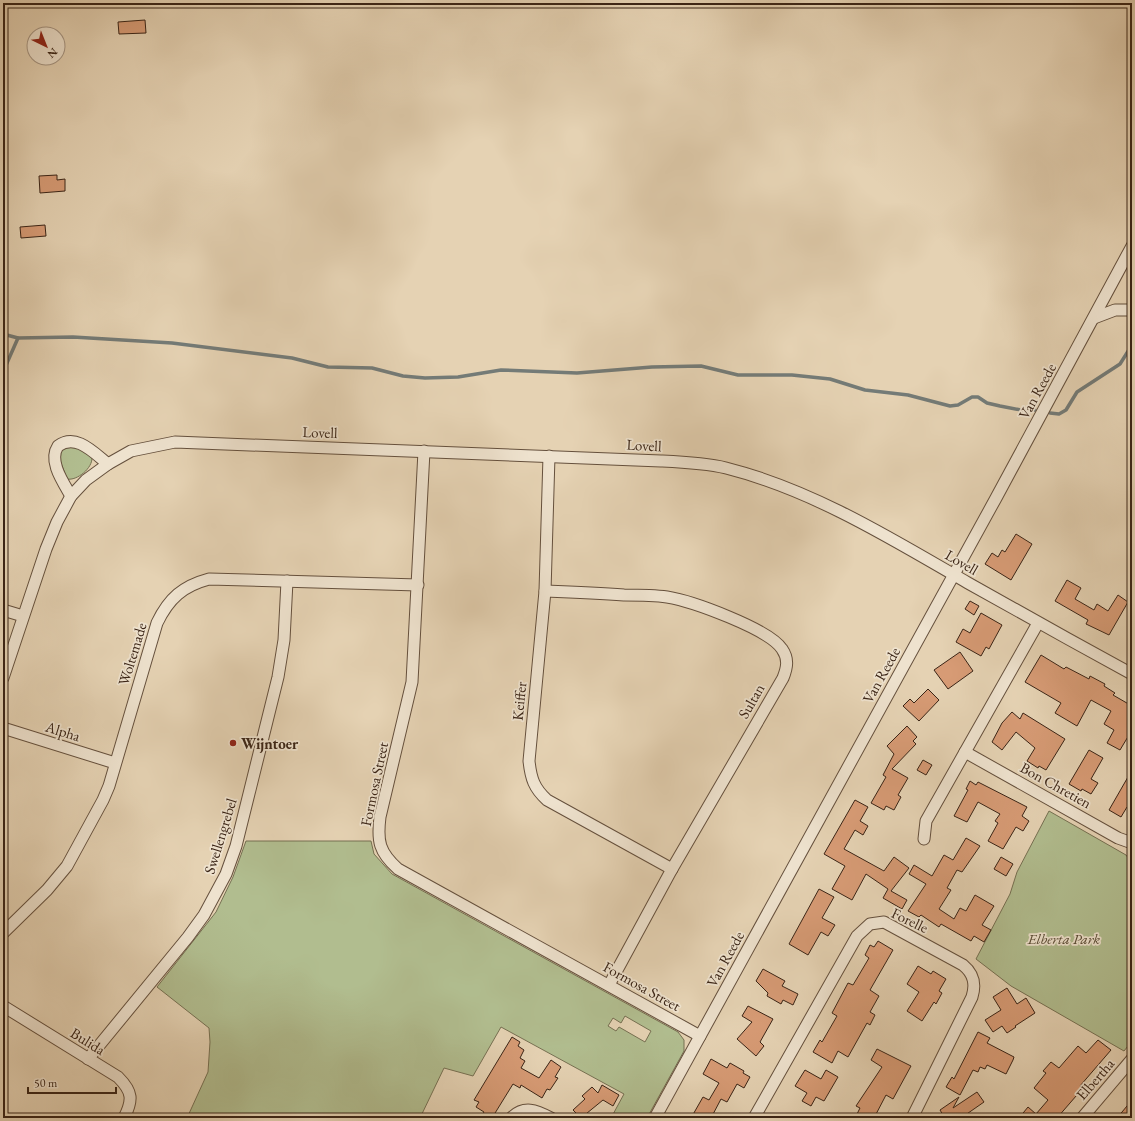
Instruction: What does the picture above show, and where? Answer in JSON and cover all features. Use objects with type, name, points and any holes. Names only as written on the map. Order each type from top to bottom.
[{"type":"street","name":"Van Reede","points":[[655,1118],[954,574],[1132,246]]},
{"type":"street","points":[[1094,318],[1115,310],[1132,310]]},
{"type":"street","points":[[71,496],[55,462],[54,455],[58,446],[68,440],[75,441],[84,445],[108,464]]},
{"type":"street","name":"Lovell","points":[[3,678],[23,616],[57,522],[71,496],[86,480],[108,464],[131,451],[175,442],[660,460],[726,468],[784,488],[832,508],[954,574],[1038,623],[1132,674]]},
{"type":"street","name":"Formosa Street","points":[[424,451],[412,682],[380,817],[378,834],[380,847],[387,860],[398,869],[700,1036]]},
{"type":"street","name":"Keiffer","points":[[549,456],[545,591],[529,761],[530,777],[534,787],[547,800],[672,869]]},
{"type":"street","name":"Woltemade","points":[[3,933],[47,890],[67,866],[103,800],[109,786],[157,623],[168,602],[193,583],[209,579],[418,585]]},
{"type":"street","name":"Swellengrebel","points":[[88,1059],[188,937],[204,915],[226,874],[236,846],[278,677],[284,640],[287,581]]},
{"type":"street","name":"Sultan","points":[[545,591],[665,596],[685,600],[704,606],[767,636],[777,643],[786,656],[787,663],[782,678],[672,869],[609,985]]},
{"type":"street","points":[[3,610],[23,616]]},
{"type":"street","points":[[924,839],[926,821],[1038,623]]},
{"type":"street","name":"Alpha","points":[[3,728],[115,763]]},
{"type":"street","name":"Bon Chretien","points":[[965,752],[1118,838],[1132,843]]},
{"type":"street","name":"Forelle","points":[[754,1118],[857,936],[870,924],[884,922],[963,965],[970,971],[974,984],[972,997],[912,1118]]},
{"type":"street","name":"Bulida","points":[[3,1006],[118,1077],[129,1091],[131,1098],[130,1107],[124,1118]]},
{"type":"street","name":"Elbertha","points":[[1082,1118],[1132,1060]]},
{"type":"street","points":[[511,1118],[521,1110],[527,1108],[550,1118]]},
{"type":"green space","points":[[76,446],[92,457],[92,461],[84,473],[80,476],[67,479],[58,455],[61,448]]},
{"type":"green space","name":"Elberta Park","points":[[1049,811],[1126,855],[1132,863],[1132,1041],[1124,1051],[1011,986],[976,959],[1010,894],[1017,872]]},
{"type":"green space","points":[[246,841],[371,841],[374,854],[392,874],[678,1032],[684,1040],[684,1051],[647,1118],[611,1118],[624,1094],[501,1027],[473,1076],[444,1068],[420,1118],[187,1118],[208,1072],[210,1042],[209,1028],[157,987],[216,912],[233,877]],"holes":[[[625,1016],[651,1031],[645,1042],[619,1027],[616,1031],[608,1026],[613,1018],[621,1023]]]},
{"type":"building","points":[[145,20],[146,33],[119,34],[118,22]]},
{"type":"building","points":[[57,175],[57,180],[65,179],[65,191],[40,193],[39,176]]},
{"type":"building","points":[[45,225],[46,236],[21,238],[20,227]]},
{"type":"building","points":[[1016,534],[1032,544],[1011,580],[985,564],[992,553],[998,557],[1002,550],[1005,552]]},
{"type":"building","points":[[1067,580],[1081,588],[1075,599],[1094,610],[1097,604],[1108,611],[1118,595],[1128,602],[1109,635],[1086,624],[1088,620],[1055,601]]},
{"type":"building","points":[[970,601],[979,606],[974,615],[965,609]]},
{"type":"building","points":[[981,613],[1002,625],[989,649],[986,647],[981,656],[956,642],[963,629],[970,633]]},
{"type":"building","points":[[960,652],[973,671],[948,689],[934,670]]},
{"type":"building","points":[[1041,655],[1064,669],[1066,667],[1089,679],[1090,676],[1105,684],[1104,686],[1115,693],[1113,695],[1132,706],[1132,730],[1120,750],[1107,743],[1114,730],[1104,724],[1111,711],[1091,700],[1077,726],[1055,713],[1061,703],[1025,682]]},
{"type":"building","points":[[928,689],[939,700],[919,721],[903,706],[910,699],[914,703]]},
{"type":"building","points":[[1012,712],[1020,719],[1023,713],[1065,739],[1046,770],[1039,766],[1038,768],[1027,761],[1035,748],[1016,732],[1002,750],[992,742],[1002,723]]},
{"type":"building","points":[[907,726],[917,737],[913,741],[916,744],[892,769],[908,778],[898,795],[901,797],[894,810],[886,806],[884,810],[871,803],[886,777],[883,775],[894,754],[887,746]]},
{"type":"building","points":[[1089,750],[1103,758],[1091,779],[1098,783],[1091,794],[1082,789],[1081,791],[1069,784]]},
{"type":"building","points":[[923,760],[932,765],[926,775],[917,770]]},
{"type":"building","points":[[1132,770],[1132,810],[1127,807],[1121,817],[1109,810]]},
{"type":"building","points":[[970,781],[976,785],[978,782],[1027,807],[1022,816],[1029,821],[1023,831],[1016,827],[1003,849],[988,841],[998,823],[995,821],[1000,814],[978,802],[967,822],[954,816],[968,790],[966,789]]},
{"type":"building","points":[[855,800],[868,807],[860,821],[868,826],[863,835],[855,830],[844,849],[884,871],[894,857],[909,868],[891,891],[907,900],[902,909],[883,898],[888,889],[866,874],[852,900],[832,889],[845,866],[824,854]]},
{"type":"building","points":[[966,838],[980,846],[962,872],[957,870],[947,888],[951,890],[939,909],[954,919],[960,908],[966,911],[975,895],[994,906],[982,925],[991,930],[984,942],[974,936],[971,941],[941,924],[939,927],[921,915],[919,917],[908,911],[926,884],[909,874],[914,865],[932,876],[944,855],[953,860]]},
{"type":"building","points":[[1001,857],[1013,864],[1006,876],[994,869]]},
{"type":"building","points":[[819,889],[834,897],[822,918],[835,925],[828,936],[821,932],[808,955],[789,944]]},
{"type":"building","points":[[878,941],[893,950],[870,990],[879,996],[870,1012],[875,1015],[870,1025],[867,1023],[848,1057],[838,1051],[832,1063],[813,1052],[820,1040],[822,1042],[837,1016],[832,1013],[848,983],[853,985],[869,958],[865,955],[870,945],[874,947]]},
{"type":"building","points":[[918,966],[931,974],[933,971],[946,979],[939,991],[942,993],[936,1004],[934,1002],[922,1021],[907,1011],[919,992],[907,984]]},
{"type":"building","points":[[763,969],[785,981],[782,986],[798,994],[793,1005],[783,1000],[781,1004],[767,996],[768,993],[756,981]]},
{"type":"building","points":[[1007,988],[1017,1004],[1026,998],[1035,1013],[1007,1033],[1002,1026],[993,1032],[985,1020],[1001,1010],[993,997]]},
{"type":"building","points":[[748,1006],[773,1019],[760,1042],[764,1046],[756,1056],[737,1039],[752,1022],[742,1016]]},
{"type":"building","points":[[978,1032],[990,1038],[987,1043],[1014,1057],[1006,1074],[987,1065],[985,1069],[980,1067],[978,1072],[973,1070],[960,1095],[946,1087],[952,1077],[954,1079]]},
{"type":"building","points":[[512,1037],[520,1042],[518,1046],[524,1050],[520,1058],[525,1061],[521,1068],[539,1078],[551,1060],[561,1067],[555,1077],[558,1078],[550,1090],[547,1089],[542,1098],[521,1085],[520,1088],[513,1084],[492,1118],[480,1118],[484,1112],[476,1107],[479,1102],[474,1100]]},
{"type":"building","points":[[1098,1040],[1111,1050],[1080,1086],[1083,1088],[1057,1118],[1019,1118],[1028,1107],[1036,1114],[1048,1100],[1034,1088],[1046,1073],[1043,1071],[1051,1062],[1059,1068],[1078,1046],[1086,1053]]},
{"type":"building","points":[[877,1049],[911,1066],[893,1099],[886,1095],[874,1118],[855,1118],[860,1108],[856,1106],[882,1067],[871,1060]]},
{"type":"building","points":[[711,1059],[727,1068],[730,1063],[744,1071],[743,1073],[750,1077],[744,1088],[737,1084],[727,1102],[721,1099],[711,1118],[691,1118],[703,1097],[709,1100],[719,1083],[703,1074]]},
{"type":"building","points":[[805,1070],[821,1079],[826,1070],[838,1077],[824,1101],[816,1097],[811,1106],[802,1101],[807,1093],[795,1086]]},
{"type":"building","points":[[602,1085],[619,1095],[613,1106],[603,1100],[581,1118],[573,1110],[585,1099],[582,1096],[592,1087],[598,1093]]},
{"type":"building","points":[[977,1092],[984,1102],[961,1118],[939,1118],[943,1115],[940,1110],[959,1097],[953,1108]]},
{"type":"building","points":[[1132,1100],[1132,1118],[1117,1118]]},
{"type":"waterway","points":[[3,334],[18,338],[73,337],[172,343],[292,358],[328,367],[372,368],[403,376],[425,378],[458,377],[501,370],[577,373],[652,367],[701,366],[738,375],[792,375],[830,379],[865,390],[908,395],[950,406],[958,405],[972,397],[978,397],[987,403],[1000,406],[1026,411],[1035,410]]},
{"type":"waterway","points":[[3,372],[18,338]]},
{"type":"waterway","points":[[1050,413],[1059,414],[1066,410],[1077,392],[1120,364],[1132,345]]},
{"type":"place","name":"Wijntoer","points":[[233,743]]}]
